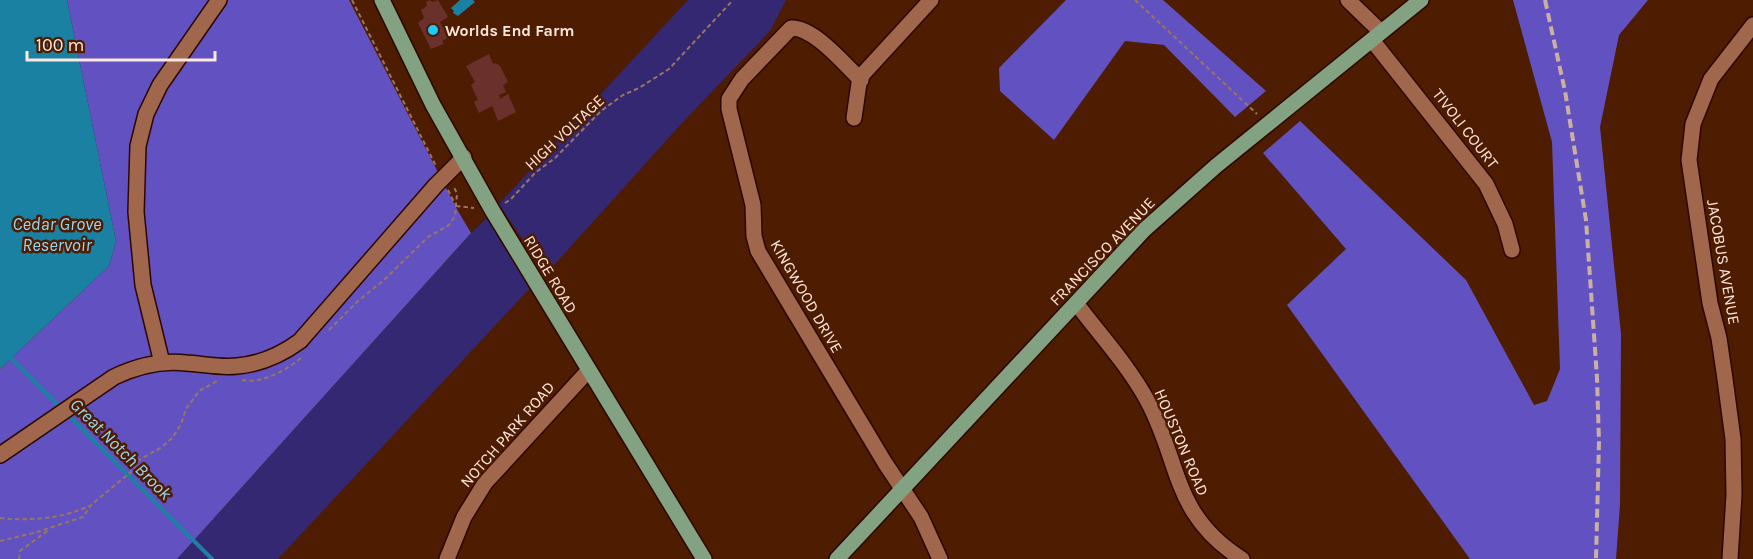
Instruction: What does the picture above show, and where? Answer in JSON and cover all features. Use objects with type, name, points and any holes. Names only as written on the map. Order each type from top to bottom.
[{"type":"main road","name":"RIDGE ROAD","points":[[382,0],[434,105],[492,210],[704,559]]},
{"type":"main road","name":"FRANCISCO AVENUE","points":[[837,559],[1144,230],[1216,166],[1421,0]]},
{"type":"street","points":[[162,363],[143,285],[136,212],[138,146],[146,114],[160,85],[219,0]]},
{"type":"street","points":[[854,118],[863,74],[931,0]]},
{"type":"street","name":"TIVOLI COURT","points":[[1348,0],[1486,184],[1505,224],[1512,250]]},
{"type":"street","name":"JACOBUS AVENUE","points":[[1730,559],[1734,495],[1733,439],[1719,338],[1710,303],[1689,160],[1693,124],[1711,79],[1748,42],[1753,25]]},
{"type":"street","name":"KINGWOOD DRIVE","points":[[861,80],[815,37],[798,28],[791,28],[738,84],[729,99],[729,109],[753,205],[754,236],[758,251],[921,517],[940,559]]},
{"type":"street","points":[[0,455],[114,377],[138,368],[162,363],[236,366],[260,362],[288,350],[300,341],[464,158]]},
{"type":"street","name":"HOUSTON ROAD","points":[[1076,303],[1148,401],[1189,506],[1202,525],[1242,559]]},
{"type":"street","name":"NOTCH PARK ROAD","points":[[447,559],[476,494],[588,371]]},
{"type":"path","points":[[352,0],[457,194],[456,206],[446,176]]},
{"type":"path","name":"HIGH VOLTAGE","points":[[492,210],[511,199],[535,173],[555,158],[601,111],[623,94],[639,88],[669,69],[733,0]]},
{"type":"path","points":[[1135,0],[1268,124]]},
{"type":"path","points":[[0,541],[83,517],[92,505],[132,471]]},
{"type":"path","points":[[0,518],[37,519],[63,516],[92,505]]},
{"type":"path","points":[[19,559],[20,551],[51,528]]},
{"type":"shaded area","points":[[67,0],[349,0],[471,233],[177,559],[0,559],[0,369],[109,266],[116,241]]},
{"type":"shaded area","points":[[688,0],[786,0],[770,31],[682,123],[546,274],[499,204]]},
{"type":"shaded area","points":[[1066,0],[1163,0],[1266,91],[1235,117],[1164,45],[1125,41],[1054,140],[1000,91],[999,68]]},
{"type":"shaded area","points":[[1513,0],[1648,0],[1619,35],[1600,127],[1621,334],[1620,504],[1616,559],[1470,559],[1287,305],[1346,249],[1263,153],[1300,121],[1466,280],[1534,405],[1547,401],[1560,369],[1552,142]]},
{"type":"shaded area","points":[[488,217],[530,288],[278,559],[177,559],[471,233]]},
{"type":"water","name":"Cedar Grove Reservoir","points":[[0,0],[67,0],[116,241],[109,266],[0,369]]},
{"type":"water","points":[[460,0],[475,2],[458,16],[451,8]]},
{"type":"building","name":"Worlds End Farm","points":[[430,0],[432,2],[438,0],[448,17],[440,22],[448,38],[442,41],[444,44],[431,49],[418,23],[424,18],[421,10]]},
{"type":"building","points":[[489,54],[493,64],[500,66],[508,82],[503,85],[506,92],[499,95],[500,99],[508,94],[516,112],[498,121],[492,106],[479,113],[474,102],[478,100],[471,85],[475,82],[466,66]]},
{"type":"waterway","name":"Great Notch Brook","points":[[11,358],[61,408]]},
{"type":"waterway","name":"Great Notch Brook","points":[[67,414],[212,559]]},
{"type":"railway","points":[[1545,0],[1565,91],[1586,220],[1599,442],[1596,559]]},
{"type":"place","name":"Worlds End Farm","points":[[433,30]]}]
